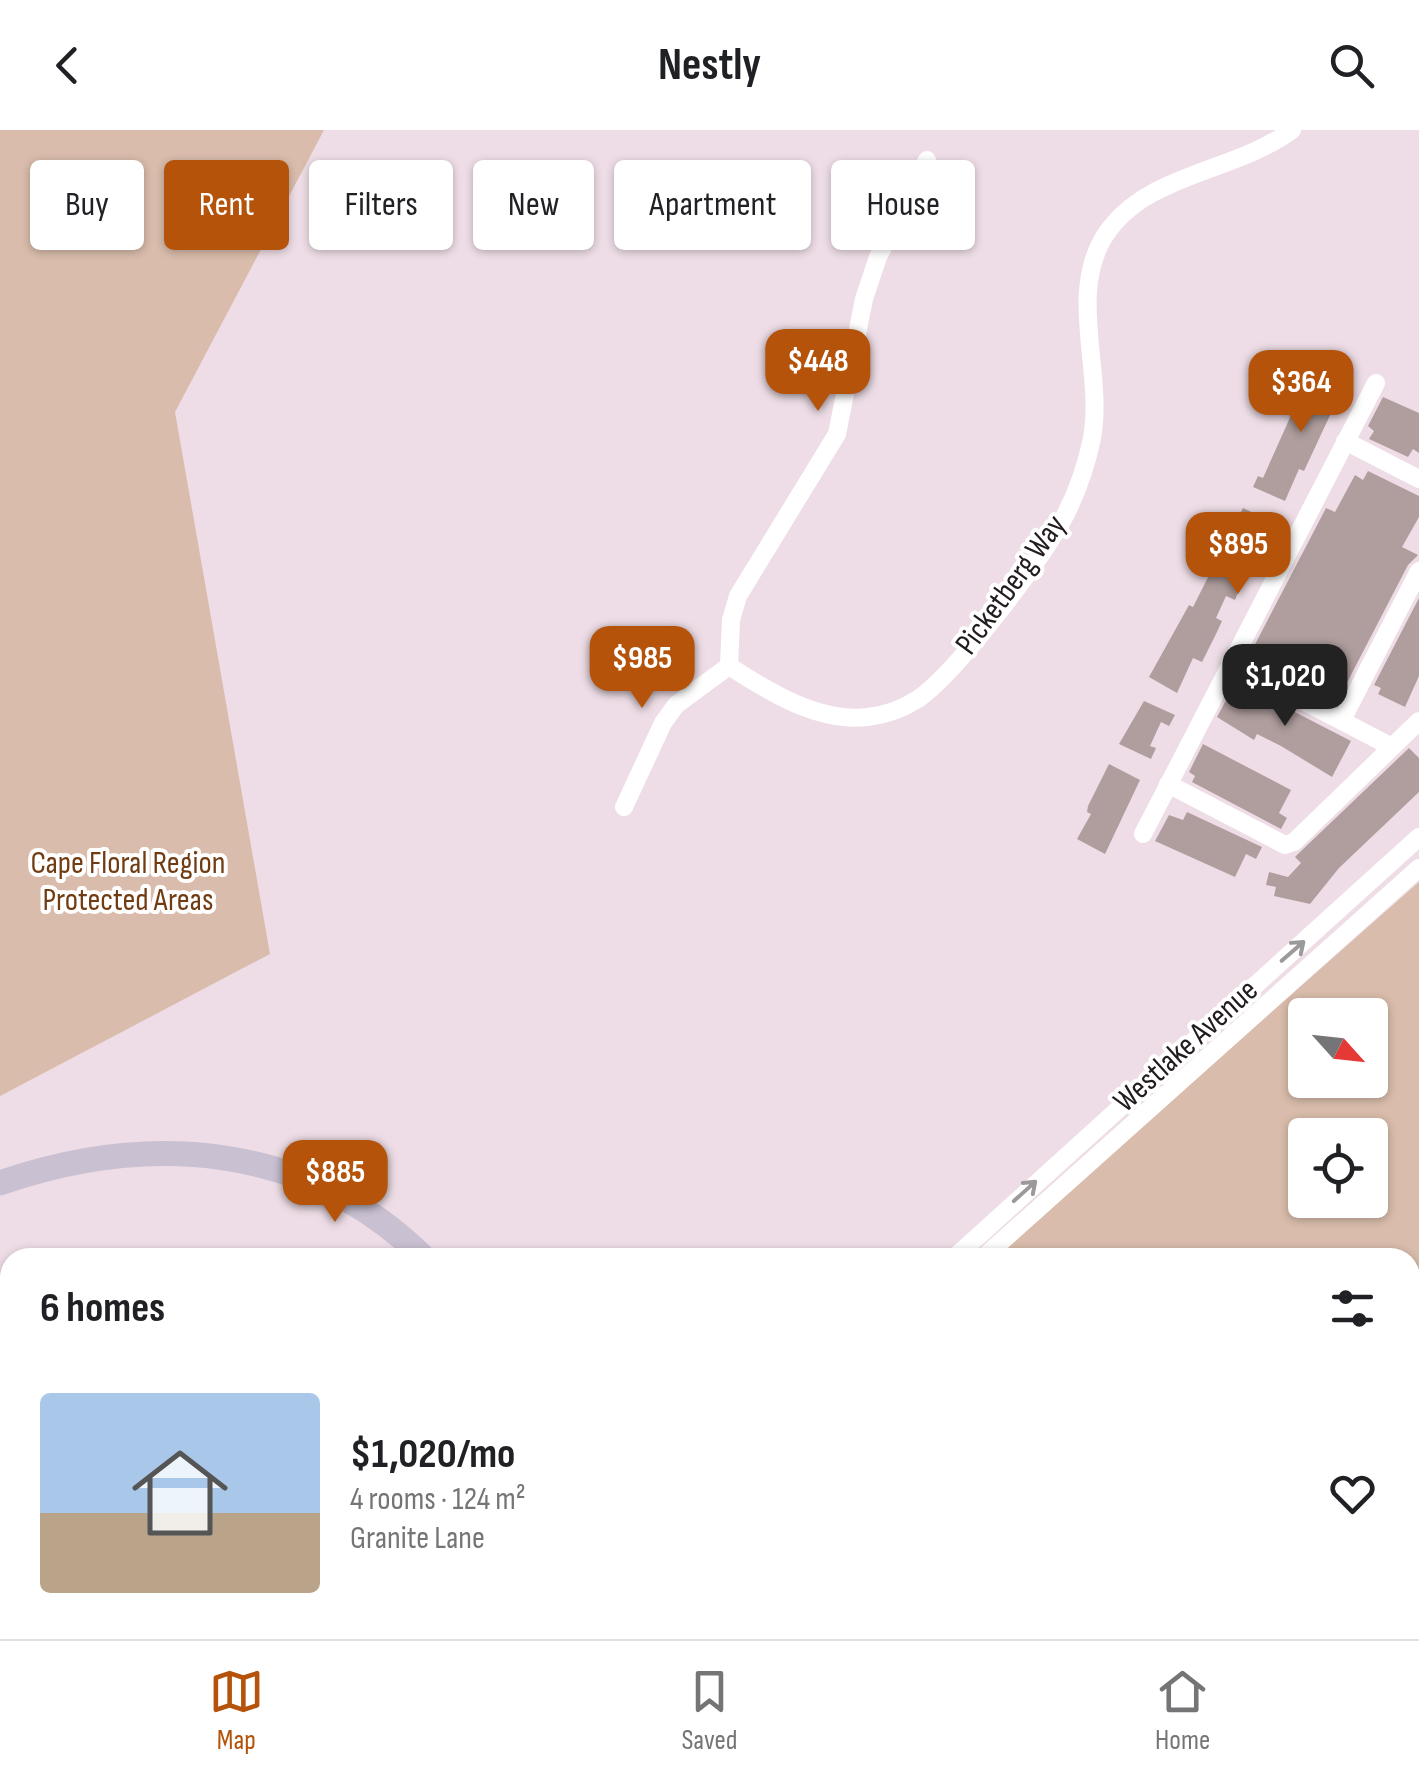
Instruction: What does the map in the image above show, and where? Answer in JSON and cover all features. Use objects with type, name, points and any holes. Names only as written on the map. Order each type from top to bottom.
[{"type":"main road","points":[[0,1183],[81,1159],[131,1152],[226,1158],[263,1166],[323,1188],[375,1218],[412,1248]]},
{"type":"street","name":"Picketberg Way","points":[[729,666],[804,707],[840,717],[868,717],[900,709],[939,680],[1041,554],[1074,493],[1096,412],[1088,299],[1093,262],[1114,224],[1152,192],[1256,153],[1292,130]]},
{"type":"street","points":[[624,807],[663,723],[676,705],[729,666],[731,620],[738,596],[837,434],[864,299],[882,250]]},
{"type":"street","points":[[1143,834],[1376,383]]},
{"type":"street","points":[[1345,441],[1419,479]]},
{"type":"street","points":[[1342,720],[1419,571]]},
{"type":"street","points":[[1230,663],[1392,747]]},
{"type":"street","points":[[1168,784],[1281,844],[1294,842],[1419,721]]},
{"type":"street","name":"Westlake Avenue","points":[[965,1248],[1419,837]]},
{"type":"street","name":"Westlake Avenue","points":[[993,1248],[1419,868]]},
{"type":"green space","name":"Cape Floral Region Protected Areas","points":[[0,130],[324,130],[289,196],[289,160],[164,160],[164,250],[261,250],[175,412],[270,954],[0,1096]]},
{"type":"green space","points":[[1419,882],[1419,1248],[1003,1248]]},
{"type":"building","points":[[1316,371],[1349,387],[1344,398],[1339,396],[1304,471],[1299,469],[1285,501],[1253,487],[1258,476],[1263,478],[1301,393],[1305,395]]},
{"type":"building","points":[[1383,397],[1419,413],[1419,453],[1413,449],[1408,457],[1369,439],[1374,431],[1368,426]]},
{"type":"building","points":[[1368,471],[1419,496],[1419,517],[1402,547],[1418,555],[1408,565],[1338,700],[1323,692],[1321,696],[1253,661],[1250,654],[1326,508],[1335,512],[1355,475],[1363,480]]},
{"type":"building","points":[[1243,508],[1274,523],[1269,534],[1260,530],[1250,552],[1256,555],[1251,566],[1242,562],[1232,585],[1240,588],[1235,600],[1226,596],[1216,618],[1222,621],[1202,662],[1193,658],[1177,693],[1149,677],[1189,605],[1193,607]]},
{"type":"building","points":[[1419,598],[1419,676],[1405,707],[1378,694],[1381,688],[1374,685]]},
{"type":"building","points":[[1246,687],[1351,741],[1332,777],[1281,746],[1257,734],[1254,740],[1217,717],[1231,691],[1242,694]]},
{"type":"building","points":[[1144,701],[1175,715],[1169,726],[1161,722],[1150,746],[1156,748],[1151,759],[1119,744]]},
{"type":"building","points":[[1203,744],[1291,790],[1279,813],[1287,818],[1281,829],[1192,782],[1195,776],[1189,772]]},
{"type":"building","points":[[1409,748],[1419,758],[1419,792],[1339,868],[1310,904],[1274,896],[1276,887],[1266,885],[1269,872],[1288,877],[1301,863],[1295,857]]},
{"type":"building","points":[[1109,764],[1140,780],[1105,854],[1077,839],[1091,814],[1087,812],[1088,806]]},
{"type":"building","points":[[1187,812],[1262,847],[1256,859],[1246,854],[1235,877],[1155,841],[1169,815],[1183,820]]}]
